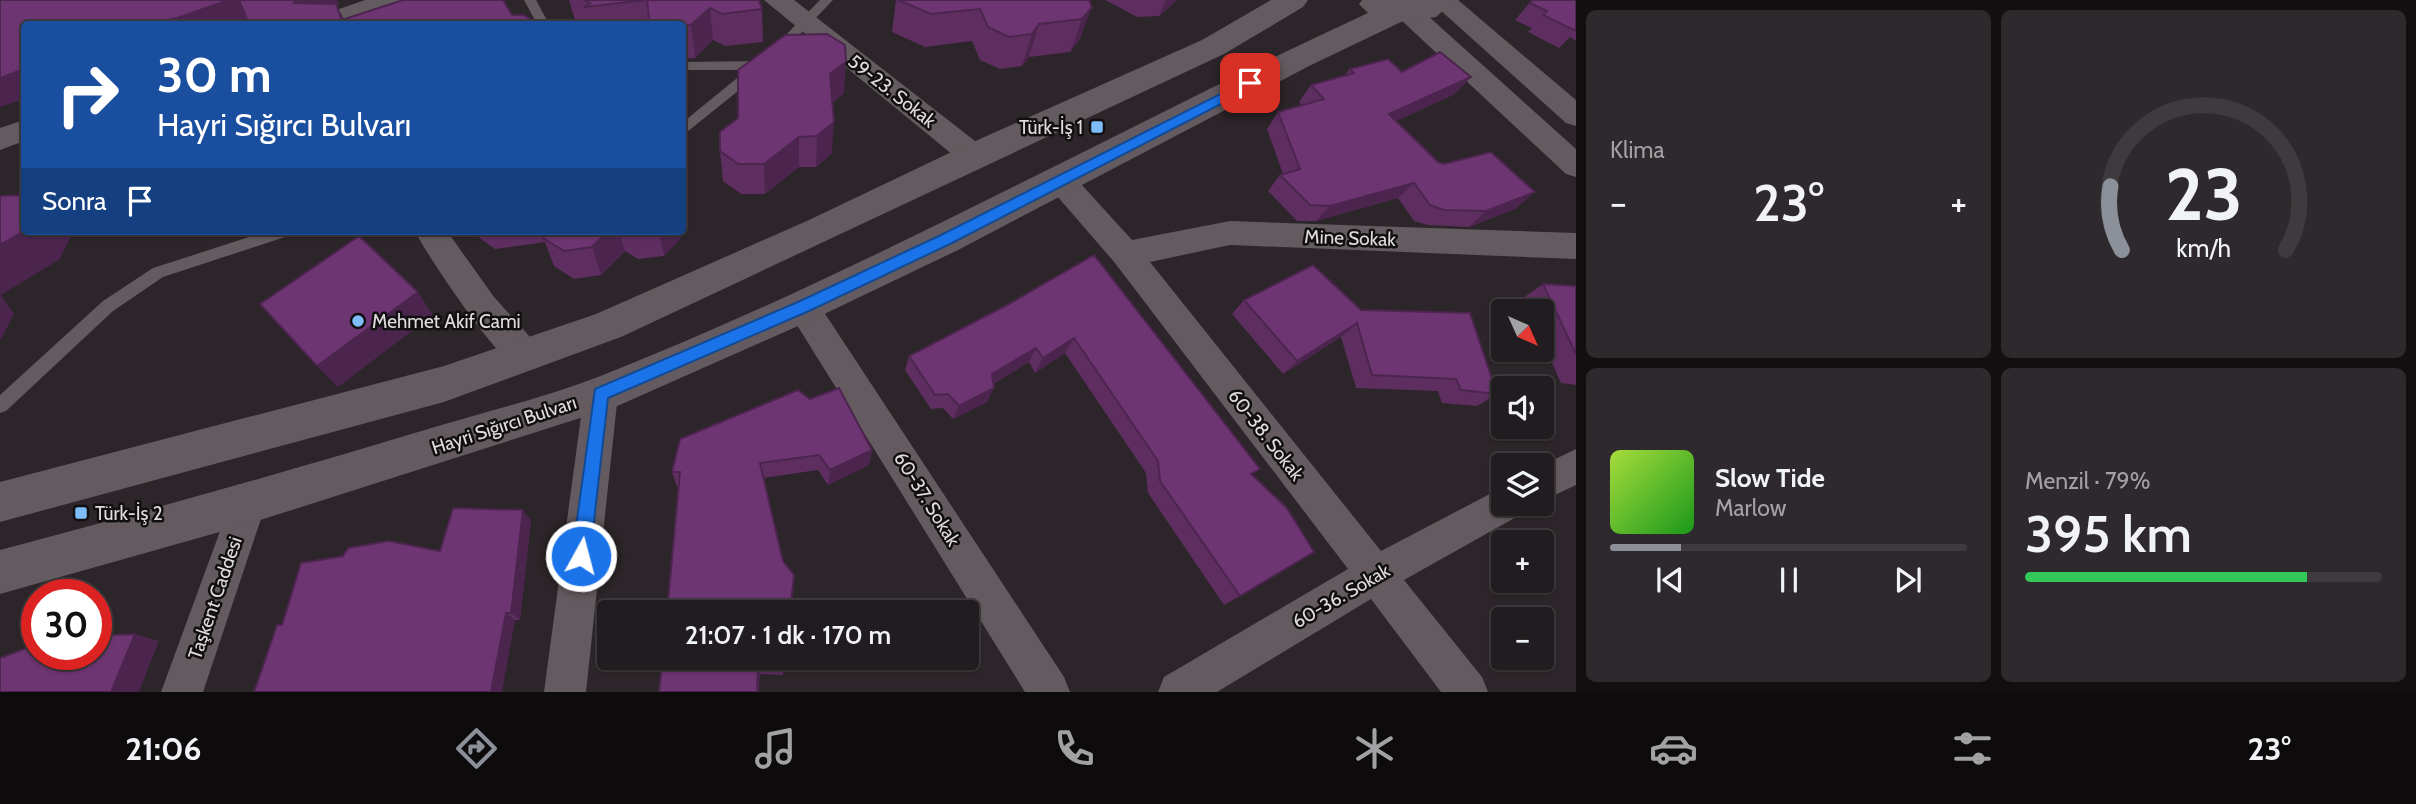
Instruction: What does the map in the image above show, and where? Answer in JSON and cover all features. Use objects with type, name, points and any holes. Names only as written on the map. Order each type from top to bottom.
[{"type":"street","points":[[331,21],[391,0]]},
{"type":"street","name":"59-23. Sokak","points":[[777,0],[974,156]]},
{"type":"street","points":[[0,502],[444,383],[527,357],[713,280],[974,156],[1213,47],[1293,0]]},
{"type":"street","points":[[1366,0],[1403,12],[1576,166]]},
{"type":"street","points":[[1441,0],[1576,116]]},
{"type":"street","name":"Hayri Sığırcı Bulvarı","points":[[0,572],[248,504],[601,394],[803,307],[1061,181],[1298,58],[1403,12],[1425,10],[1441,0]]},
{"type":"street","points":[[0,139],[21,131]]},
{"type":"street","name":"60-38. Sokak","points":[[1061,181],[1126,254],[1467,692]]},
{"type":"street","name":"Mine Sokak","points":[[1126,254],[1230,233],[1576,246]]},
{"type":"street","points":[[433,235],[483,307],[527,357]]},
{"type":"street","name":"60-37. Sokak","points":[[803,307],[1049,692]]},
{"type":"street","points":[[565,692],[601,394]]},
{"type":"street","points":[[1554,478],[1576,466]]},
{"type":"street","name":"Taşkent Caddesi","points":[[183,692],[248,504]]},
{"type":"street","name":"60-36. Sokak","points":[[1179,692],[1374,575],[1491,512]]},
{"type":"lane","points":[[530,0],[541,21]]},
{"type":"lane","points":[[686,128],[807,24],[827,0]]},
{"type":"lane","points":[[686,66],[761,65]]},
{"type":"lane","points":[[0,406],[108,306],[158,272],[274,235]]},
{"type":"building","points":[[0,0],[229,0],[162,21],[21,21],[21,70],[0,78]]},
{"type":"building","points":[[239,0],[296,0],[294,3],[336,4],[342,20],[403,0],[503,0],[512,15],[524,15],[533,21],[248,21]]},
{"type":"building","points":[[584,0],[647,0],[584,7],[590,3]]},
{"type":"building","points":[[647,0],[759,0],[762,9],[722,14],[710,8],[691,25],[686,26],[686,21],[649,19]]},
{"type":"building","points":[[898,0],[1089,0],[1092,7],[1082,19],[1039,24],[1032,34],[1009,37],[988,27],[980,9],[931,14]]},
{"type":"building","points":[[1532,0],[1576,0],[1576,31],[1543,15],[1547,11],[1530,3]]},
{"type":"building","points":[[827,34],[845,45],[846,62],[830,74],[834,122],[817,136],[799,137],[764,164],[738,164],[720,151],[720,132],[738,118],[738,70],[785,35]]},
{"type":"building","points":[[1440,52],[1471,77],[1389,114],[1438,162],[1444,164],[1491,152],[1535,192],[1486,211],[1444,210],[1430,205],[1414,183],[1330,206],[1310,205],[1280,175],[1300,169],[1278,112],[1324,99],[1311,85],[1354,73],[1350,69],[1388,59],[1402,72]]},
{"type":"building","points":[[21,195],[21,233],[0,245],[0,196]]},
{"type":"building","points":[[543,235],[604,235],[592,247],[564,251],[543,238]]},
{"type":"building","points":[[359,236],[418,292],[317,366],[260,304]]},
{"type":"building","points":[[1094,255],[1260,469],[1251,474],[1287,508],[1314,552],[1240,596],[1160,481],[1158,461],[1074,338],[1043,358],[1036,348],[992,374],[994,388],[959,406],[948,394],[935,395],[909,356],[1009,304]]},
{"type":"building","points":[[1313,265],[1361,310],[1470,313],[1491,376],[1491,393],[1461,390],[1456,379],[1372,375],[1357,323],[1297,361],[1244,300]]},
{"type":"building","points":[[1543,284],[1576,286],[1576,354],[1554,307],[1554,299],[1550,299]]},
{"type":"building","points":[[839,388],[872,450],[830,470],[819,455],[760,463],[783,561],[794,575],[791,600],[668,600],[680,472],[672,472],[680,439],[798,390],[810,399]]},
{"type":"building","points":[[453,508],[523,510],[511,613],[506,613],[491,692],[254,692],[277,625],[282,625],[301,563],[343,556],[348,548],[389,541],[440,551]]},
{"type":"building","points":[[135,634],[111,692],[0,692],[0,658],[21,650],[21,670],[112,670],[112,635]]},
{"type":"building","points":[[662,670],[758,670],[757,692],[659,692]]},
{"type":"place","name":"Türk-İş 1","points":[[1097,127]]},
{"type":"place","name":"Mehmet Akif Cami","points":[[358,321]]},
{"type":"place","name":"Türk-İş 2","points":[[81,513]]},
{"type":"route","points":[[581,556],[601,394],[803,307],[945,240],[1250,83]]}]
